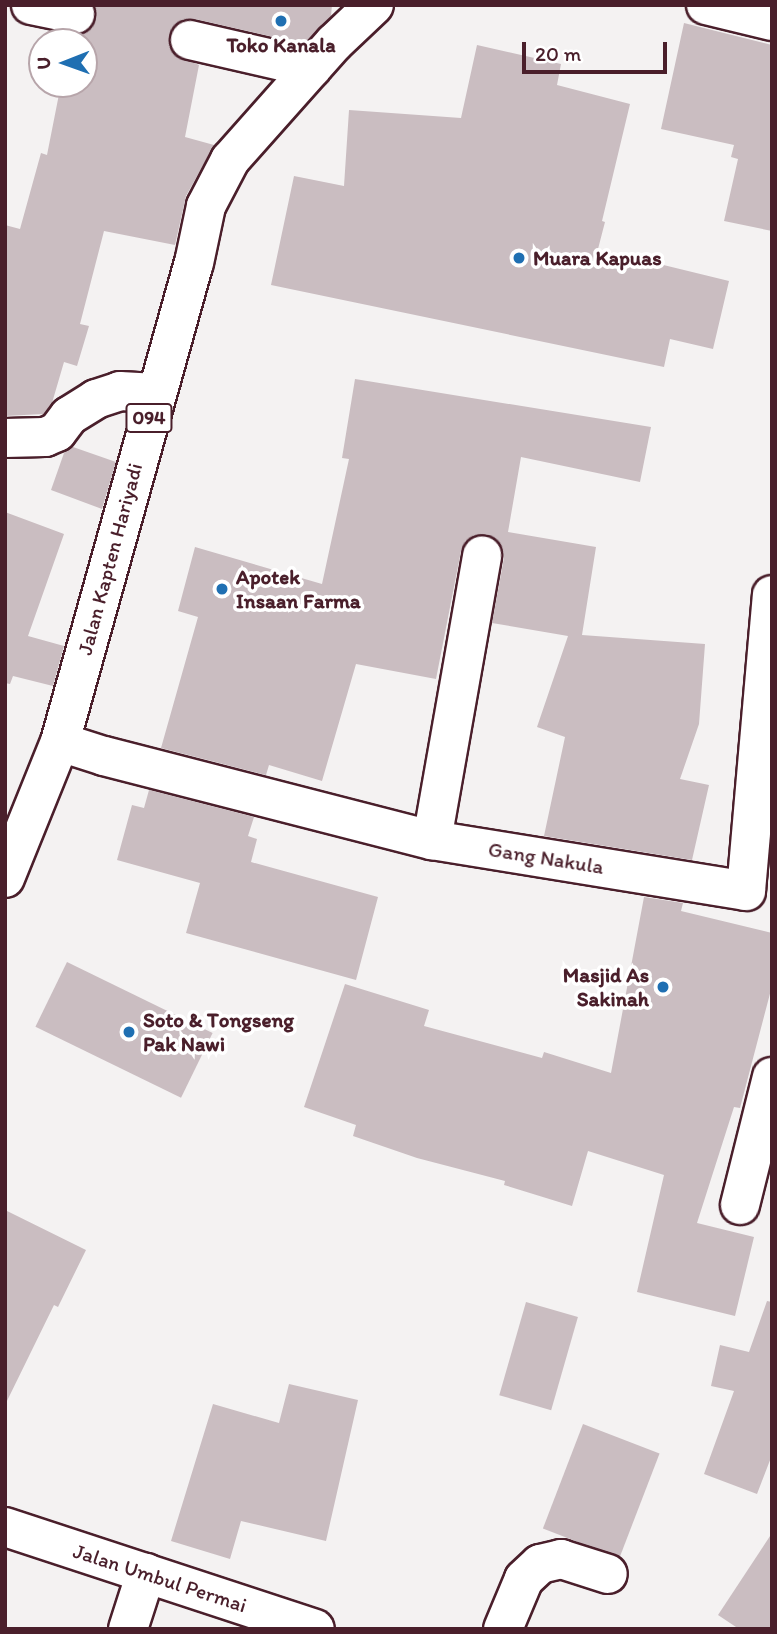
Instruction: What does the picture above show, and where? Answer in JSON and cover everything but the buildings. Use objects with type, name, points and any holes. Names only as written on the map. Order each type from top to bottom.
[{"type":"street","points":[[30,5],[75,14]]},
{"type":"street","name":"Jalan Kapten Hariyadi","points":[[5,878],[60,742],[206,206],[230,160],[312,68],[374,5]]},
{"type":"street","points":[[706,5],[772,21]]},
{"type":"street","points":[[190,40],[312,68]]},
{"type":"street","points":[[5,438],[45,437],[57,432],[69,416],[96,399],[120,391],[156,393]]},
{"type":"street","points":[[432,840],[482,555]]},
{"type":"street","name":"Gang Nakula","points":[[60,742],[104,756],[432,840],[759,894],[772,595]]},
{"type":"street","points":[[740,1205],[772,1077]]},
{"type":"street","name":"Jalan Umbul Permai","points":[[5,1527],[315,1629]]},
{"type":"street","points":[[503,1629],[524,1579],[540,1564],[561,1559],[608,1574]]},
{"type":"street","points":[[128,1629],[146,1573]]},
{"type":"place","name":"Toko Kanala","points":[[281,21]]},
{"type":"place","name":"Muara Kapuas","points":[[519,258]]},
{"type":"place","name":"Apotek Insaan Farma","points":[[222,589]]},
{"type":"place","name":"Masjid As Sakinah","points":[[663,987]]},
{"type":"place","name":"Soto & Tongseng Pak Nawi","points":[[129,1032]]}]
